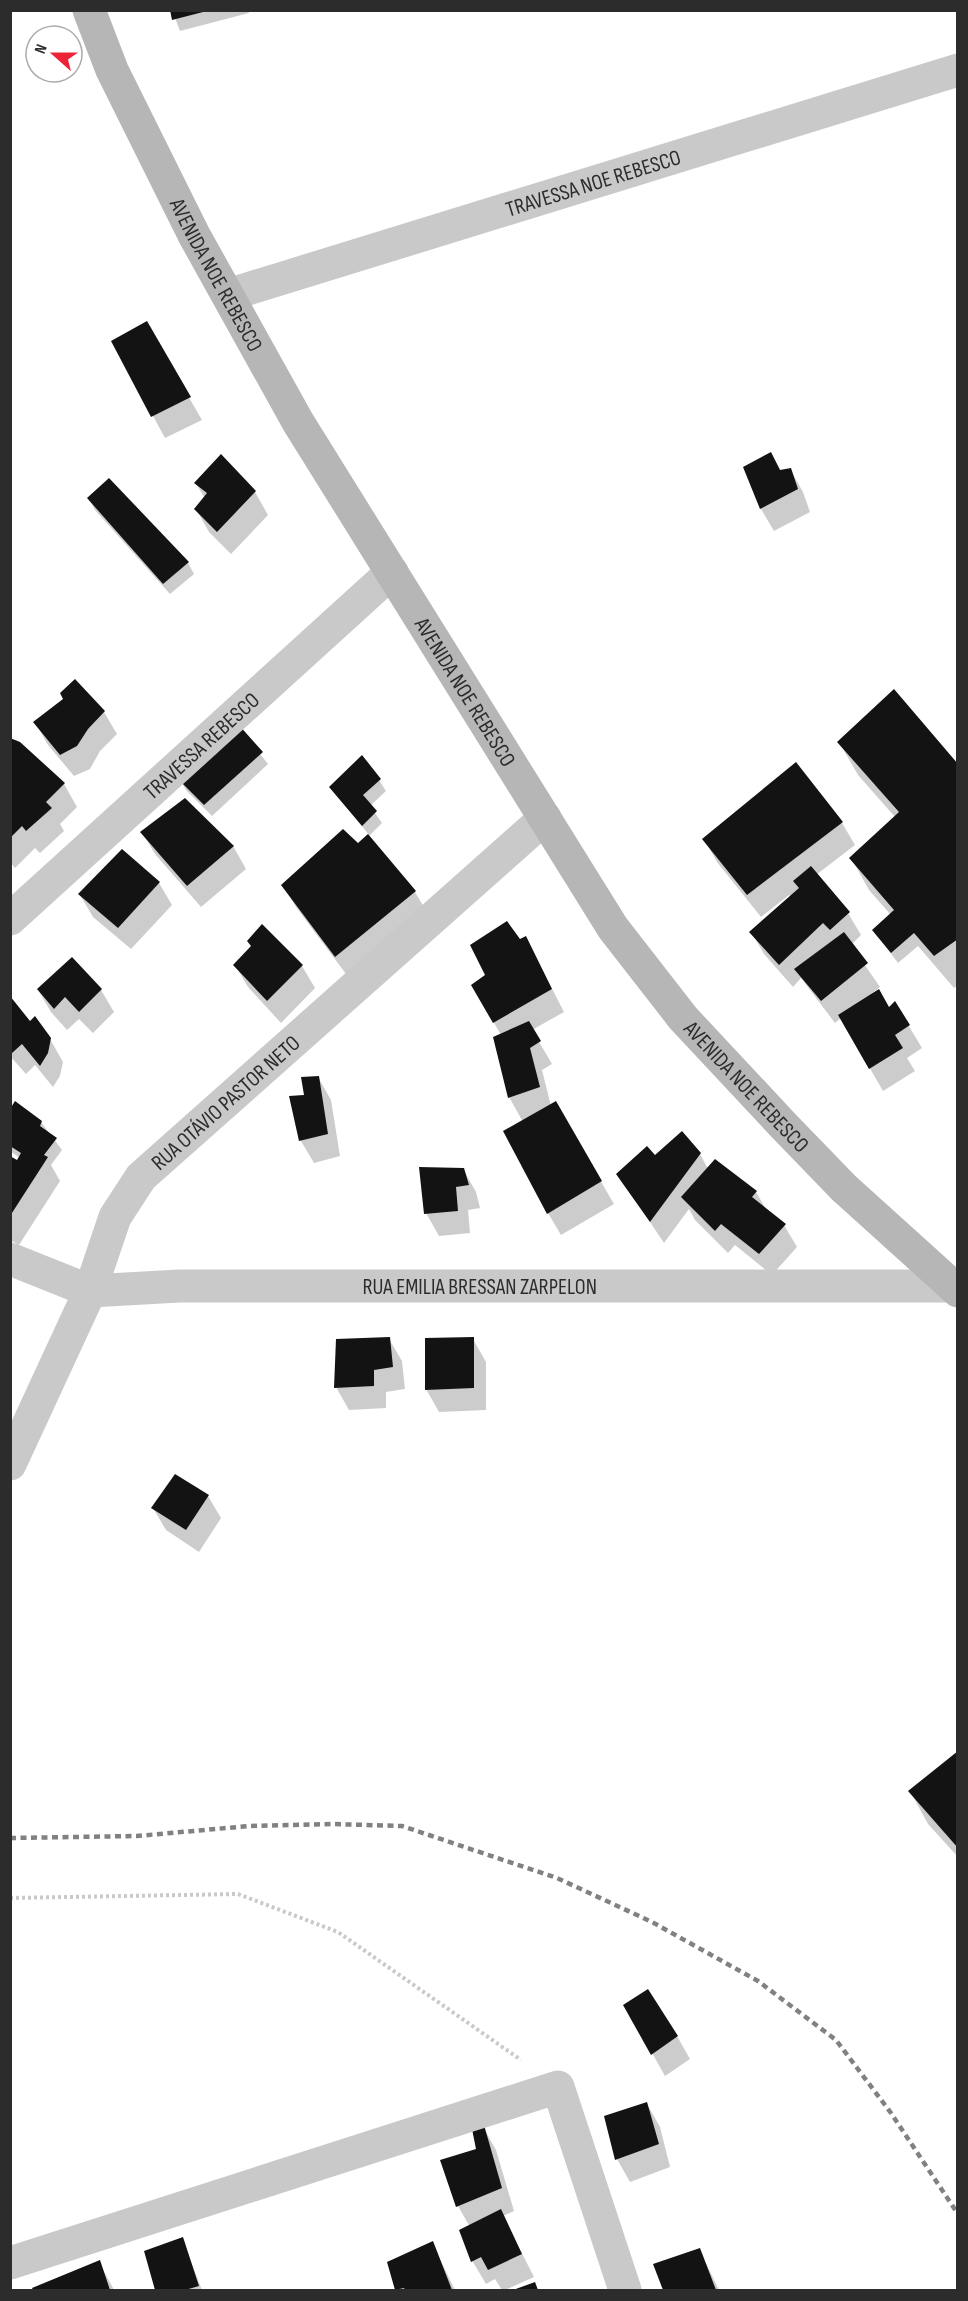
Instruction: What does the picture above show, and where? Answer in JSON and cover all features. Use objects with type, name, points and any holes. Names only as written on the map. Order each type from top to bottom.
[{"type":"main road","name":"AVENIDA NOE REBESCO","points":[[88,10],[112,70],[194,235],[298,422],[613,928],[683,1018],[844,1188],[955,1288]]},
{"type":"street","name":"TRAVESSA NOE REBESCO","points":[[228,295],[957,70]]},
{"type":"street","name":"TRAVESSA REBESCO","points":[[10,919],[392,572]]},
{"type":"street","name":"RUA OTÁVIO PASTOR NETO","points":[[10,1464],[90,1291],[115,1217],[141,1177],[545,818]]},
{"type":"street","name":"RUA EMILIA BRESSAN ZARPELON","points":[[10,1259],[90,1291],[179,1286],[955,1288]]},
{"type":"street","points":[[10,2263],[558,2087],[626,2290]]},
{"type":"street","points":[[10,2275],[15,2290]]},
{"type":"path","points":[[10,1898],[238,1894],[338,1932],[558,2087]]},
{"type":"building","points":[[170,10],[207,10],[207,11],[172,20]]},
{"type":"building","points":[[147,321],[191,397],[151,417],[111,341]]},
{"type":"building","points":[[771,452],[780,470],[791,468],[798,489],[760,509],[743,467]]},
{"type":"building","points":[[221,454],[256,491],[217,532],[194,509],[207,493],[194,483]]},
{"type":"building","points":[[109,478],[189,562],[163,584],[87,498]]},
{"type":"building","points":[[75,679],[105,711],[88,729],[77,746],[60,755],[33,722],[63,699],[60,693]]},
{"type":"building","points":[[894,689],[958,764],[958,939],[934,956],[914,933],[891,953],[872,930],[894,910],[849,858],[899,812],[837,742]]},
{"type":"building","points":[[238,724],[263,752],[204,805],[178,779]]},
{"type":"building","points":[[10,738],[20,742],[65,783],[46,802],[52,808],[26,831],[22,826],[10,838]]},
{"type":"building","points":[[362,755],[381,779],[363,795],[377,811],[362,826],[329,787]]},
{"type":"building","points":[[796,762],[843,822],[747,895],[702,839]]},
{"type":"building","points":[[185,798],[234,846],[187,886],[140,832]]},
{"type":"building","points":[[343,829],[358,843],[368,834],[416,891],[335,957],[281,885]]},
{"type":"building","points":[[122,849],[160,882],[118,928],[78,894]]},
{"type":"building","points":[[811,866],[850,912],[830,930],[823,923],[779,965],[749,932],[799,888],[793,881]]},
{"type":"building","points":[[507,921],[520,939],[526,936],[552,989],[493,1023],[471,985],[485,975],[470,945]]},
{"type":"building","points":[[262,924],[303,965],[267,1001],[233,965],[251,946],[247,941]]},
{"type":"building","points":[[844,932],[868,963],[821,1001],[794,969]]},
{"type":"building","points":[[72,957],[102,989],[79,1012],[65,997],[54,1009],[37,989]]},
{"type":"building","points":[[879,989],[889,1007],[895,1001],[910,1025],[895,1035],[903,1048],[869,1069],[838,1015]]},
{"type":"building","points":[[10,996],[30,1021],[35,1016],[51,1038],[48,1053],[40,1066],[22,1044],[12,1053],[10,1051]]},
{"type":"building","points":[[529,1021],[541,1041],[530,1048],[540,1087],[508,1098],[493,1037]]},
{"type":"building","points":[[319,1076],[328,1134],[299,1141],[289,1096],[304,1095],[301,1077]]},
{"type":"building","points":[[15,1101],[42,1121],[40,1126],[57,1138],[44,1155],[48,1157],[10,1216],[10,1156],[17,1160],[21,1153],[10,1146],[10,1109]]},
{"type":"building","points":[[556,1101],[602,1181],[547,1214],[503,1131]]},
{"type":"building","points":[[682,1131],[701,1153],[650,1222],[616,1174],[647,1146],[655,1155]]},
{"type":"building","points":[[715,1159],[757,1191],[752,1197],[786,1224],[759,1254],[721,1224],[715,1231],[681,1197]]},
{"type":"building","points":[[419,1167],[464,1168],[469,1185],[456,1187],[458,1211],[424,1214]]},
{"type":"building","points":[[390,1337],[393,1367],[374,1370],[374,1386],[334,1388],[336,1339]]},
{"type":"building","points":[[474,1337],[474,1388],[425,1390],[425,1338]]},
{"type":"building","points":[[175,1474],[209,1495],[186,1530],[151,1508]]},
{"type":"building","points":[[958,1751],[958,1848],[908,1791]]},
{"type":"building","points":[[648,1989],[678,2036],[651,2055],[623,2005]]},
{"type":"building","points":[[647,2102],[659,2144],[615,2160],[604,2116]]},
{"type":"building","points":[[484,2125],[502,2188],[456,2207],[440,2160],[476,2149],[472,2129]]},
{"type":"building","points":[[501,2209],[522,2254],[488,2270],[481,2257],[471,2262],[459,2230]]},
{"type":"building","points":[[183,2237],[199,2286],[185,2290],[155,2290],[144,2251]]},
{"type":"building","points":[[433,2241],[452,2290],[405,2290],[404,2288],[395,2290],[387,2262]]},
{"type":"building","points":[[700,2248],[716,2290],[663,2290],[653,2264]]},
{"type":"building","points":[[100,2260],[110,2290],[33,2290],[32,2288]]},
{"type":"building","points":[[535,2282],[538,2290],[513,2290]]},
{"type":"railway","points":[[10,1838],[137,1836],[249,1826],[331,1824],[402,1826],[557,1878],[652,1922],[758,1981],[836,2040],[891,2113],[958,2214]]}]
